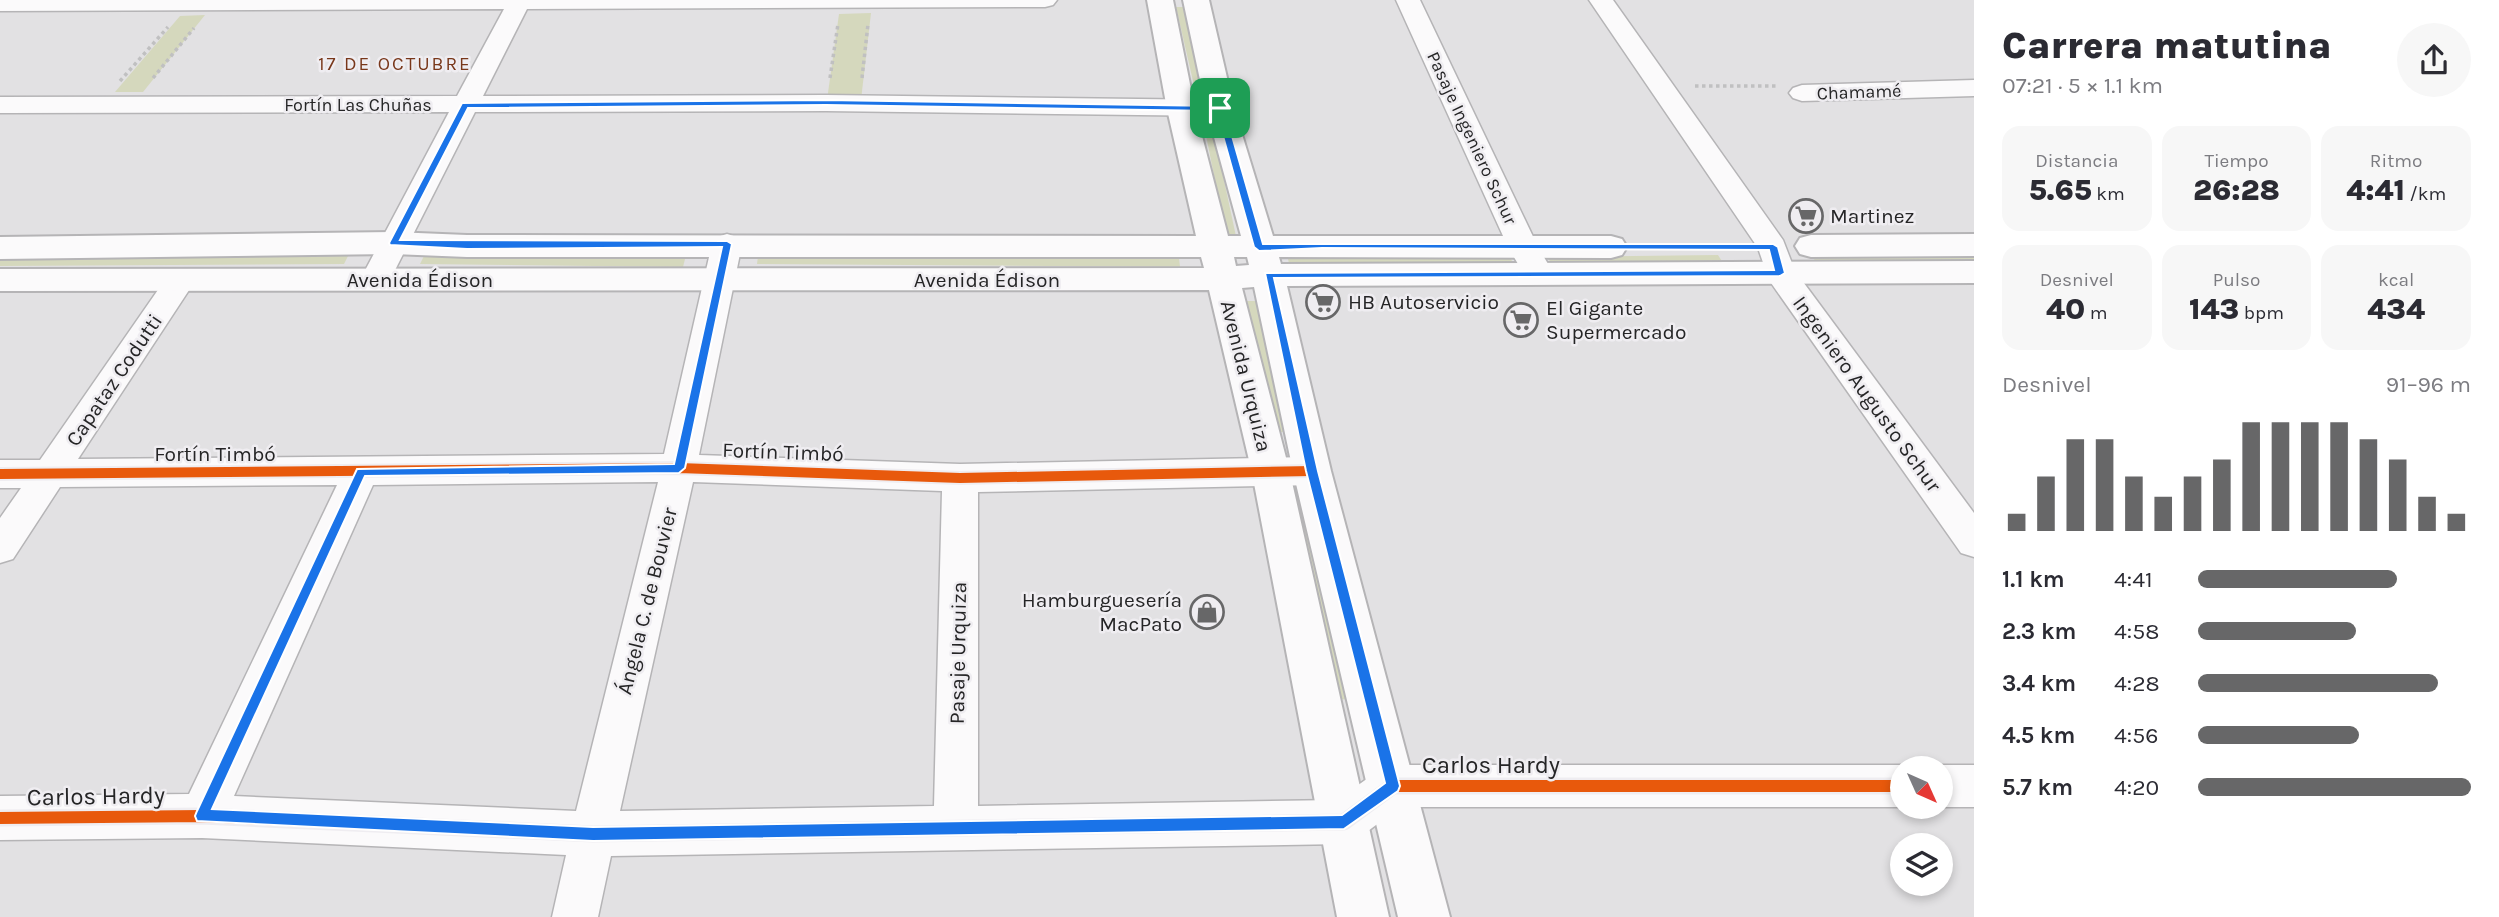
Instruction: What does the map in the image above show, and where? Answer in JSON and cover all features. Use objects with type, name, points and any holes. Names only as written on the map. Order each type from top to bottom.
[{"type":"main road","name":"Avenida Urquiza","points":[[1160,0],[1181,109],[1217,263],[1271,473],[1363,917]]},
{"type":"main road","name":"Avenida Urquiza","points":[[1196,0],[1220,108],[1264,261],[1312,471],[1424,917]]},
{"type":"main road","name":"Avenida Édison","points":[[0,248],[393,243],[723,262]]},
{"type":"main road","name":"Avenida Édison","points":[[1777,260],[1974,245]]},
{"type":"main road","name":"Avenida Édison","points":[[0,280],[374,280],[723,262],[1777,260],[1974,272]]},
{"type":"street","points":[[374,280],[520,0]]},
{"type":"street","points":[[0,4],[1045,0]]},
{"type":"street","name":"Pasaje Ingeniero Schur","points":[[1408,0],[1531,261]]},
{"type":"street","name":"Ingeniero Augusto Schur","points":[[1601,0],[1777,260],[1974,542]]},
{"type":"street","name":"Chamamé","points":[[1802,93],[1974,88]]},
{"type":"street","name":"Fortín Las Chuñas","points":[[0,105],[859,103],[1220,108]]},
{"type":"street","name":"Ángela C. de Bouvier","points":[[575,917],[613,740],[679,468],[723,262]]},
{"type":"street","name":"Capataz Codutti","points":[[0,548],[180,281]]},
{"type":"street","name":"Fortín Timbó","points":[[0,474],[679,468],[960,478],[1312,471]]},
{"type":"street","points":[[202,816],[361,472]]},
{"type":"street","name":"Pasaje Urquiza","points":[[956,829],[960,478]]},
{"type":"street","name":"Carlos Hardy","points":[[0,818],[202,816],[593,834],[956,829],[1344,822],[1393,786],[1890,786]]},
{"type":"street","points":[[1953,786],[1974,786]]},
{"type":"path","points":[[826,103],[842,1]]},
{"type":"path","points":[[859,103],[870,1]]},
{"type":"path","points":[[99,105],[189,3]]},
{"type":"path","points":[[129,105],[216,3]]},
{"type":"green space","points":[[1176,7],[1183,7],[1204,94],[1196,94]]},
{"type":"green space","points":[[871,13],[861,100],[827,100],[839,14]]},
{"type":"green space","points":[[205,15],[143,92],[115,92],[180,16]]},
{"type":"green space","points":[[1202,115],[1210,115],[1237,241],[1227,241]]},
{"type":"green space","points":[[1974,254],[1974,261],[1816,262],[1811,255]]},
{"type":"green space","points":[[1287,255],[1510,256],[1513,264],[1289,263]]},
{"type":"green space","points":[[1718,255],[1723,263],[1551,264],[1548,257]]},
{"type":"green space","points":[[348,256],[344,264],[0,266],[0,258]]},
{"type":"green space","points":[[424,256],[685,259],[683,267],[420,264]]},
{"type":"green space","points":[[758,256],[1179,258],[1180,267],[757,264]]},
{"type":"green space","points":[[1247,301],[1256,301],[1289,432],[1279,432]]},
{"type":"green space","points":[[1294,500],[1306,500],[1353,700],[1339,699]]},
{"type":"cycle path","points":[[0,474],[679,468],[960,478],[1312,471]]},
{"type":"cycle path","points":[[0,818],[202,816],[593,834],[1344,822],[1393,786],[1890,786]]},
{"type":"place","name":"Martinez","points":[[1806,216]]},
{"type":"place","name":"HB Autoservicio","points":[[1323,302]]},
{"type":"place","name":"El Gigante Supermercado","points":[[1521,320]]},
{"type":"place","name":"Hamburguesería MacPato","points":[[1207,612]]},
{"type":"district","name":"17 DE OCTUBRE","points":[[395,63]]},
{"type":"route","points":[[826,103],[1220,108],[1259,247],[1773,247],[1780,273],[1268,275],[1312,471],[1393,786],[1344,822],[593,834],[202,816],[361,472],[679,468],[727,244],[467,246],[393,243],[465,105],[826,103]]}]
